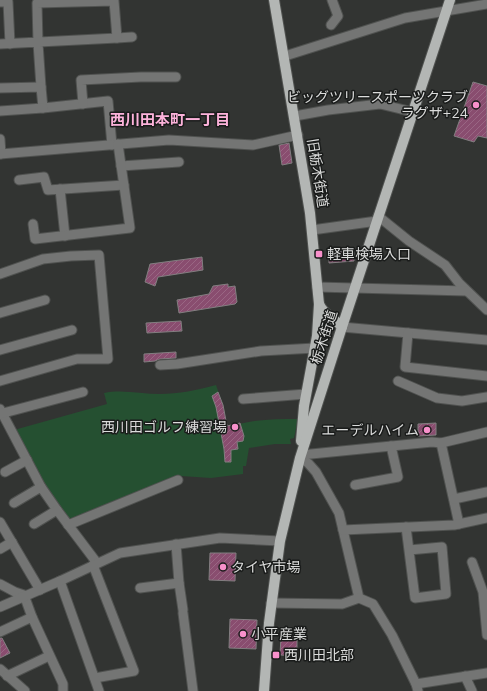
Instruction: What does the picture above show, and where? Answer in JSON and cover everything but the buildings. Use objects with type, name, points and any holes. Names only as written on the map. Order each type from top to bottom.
[{"type":"main road","name":"旧栃木街道","points":[[274,0],[298,135],[312,230],[317,287],[321,308],[306,394],[300,457]]},
{"type":"main road","name":"栃木街道","points":[[264,691],[272,603],[280,541],[300,457],[413,112],[447,3]]},
{"type":"main road","points":[[321,308],[329,314],[339,314],[348,309]]},
{"type":"main road","points":[[321,308],[342,327]]},
{"type":"main road","points":[[306,394],[310,391],[320,338],[321,308]]},
{"type":"street","points":[[44,108],[38,43],[38,2],[114,0],[117,38]]},
{"type":"street","points":[[331,25],[338,16],[332,0]]},
{"type":"street","points":[[0,2],[8,2],[10,44]]},
{"type":"street","points":[[285,56],[447,3],[487,4]]},
{"type":"street","points":[[0,44],[132,37]]},
{"type":"street","points":[[83,104],[81,80],[176,77]]},
{"type":"street","points":[[0,88],[41,87]]},
{"type":"street","points":[[0,111],[108,101],[115,144],[121,166],[130,228],[35,239],[33,224]]},
{"type":"street","points":[[295,116],[328,110],[380,104],[413,112]]},
{"type":"street","points":[[0,138],[1,154],[170,140],[252,145],[298,135]]},
{"type":"street","points":[[121,166],[179,162]]},
{"type":"street","points":[[19,180],[44,177],[48,190],[124,185]]},
{"type":"street","points":[[60,189],[65,236]]},
{"type":"street","points":[[312,230],[377,219],[445,265],[466,291],[487,310]]},
{"type":"street","points":[[0,274],[43,259],[99,255],[108,359],[77,359],[0,381]]},
{"type":"street","points":[[317,287],[466,291]]},
{"type":"street","points":[[0,313],[46,300]]},
{"type":"street","points":[[342,327],[487,340]]},
{"type":"street","points":[[0,350],[72,330]]},
{"type":"street","points":[[408,333],[405,367],[487,376]]},
{"type":"street","points":[[160,365],[177,364],[262,351],[315,348]]},
{"type":"street","points":[[398,381],[437,398],[462,401],[487,397]]},
{"type":"street","points":[[83,392],[1,412],[41,487],[95,564],[134,671],[95,678]]},
{"type":"street","points":[[243,399],[306,394]]},
{"type":"street","points":[[300,457],[391,446],[432,442],[442,443],[487,432]]},
{"type":"street","points":[[442,443],[459,524]]},
{"type":"street","points":[[355,486],[398,477],[391,446]]},
{"type":"street","points":[[300,457],[316,472],[339,513],[359,598]]},
{"type":"street","points":[[5,472],[27,460]]},
{"type":"street","points":[[68,525],[178,480]]},
{"type":"street","points":[[14,503],[41,487]]},
{"type":"street","points":[[454,499],[487,492]]},
{"type":"street","points":[[34,524],[57,510]]},
{"type":"street","points":[[343,530],[459,524],[487,518]]},
{"type":"street","points":[[0,522],[40,590]]},
{"type":"street","points":[[406,527],[415,598],[446,594],[442,547],[409,550]]},
{"type":"street","points":[[0,607],[120,553],[220,538],[280,541]]},
{"type":"street","points":[[0,549],[12,542]]},
{"type":"street","points":[[176,544],[179,583],[193,691]]},
{"type":"street","points":[[472,562],[483,592],[487,635]]},
{"type":"street","points":[[60,581],[99,691]]},
{"type":"street","points":[[140,588],[179,583]]},
{"type":"street","points":[[0,584],[24,595]]},
{"type":"street","points":[[24,595],[49,656],[63,684],[63,691]]},
{"type":"street","points":[[272,603],[342,604],[359,598],[373,604],[392,635],[417,688],[487,672]]},
{"type":"street","points":[[0,632],[32,617]]},
{"type":"street","points":[[5,676],[49,656]]},
{"type":"street","points":[[5,676],[26,691]]},
{"type":"street","points":[[465,676],[472,691]]},
{"type":"green space","points":[[216,385],[223,405],[227,428],[253,421],[298,419],[294,438],[290,439],[291,444],[275,444],[249,448],[246,466],[243,466],[243,474],[211,478],[181,476],[91,510],[77,519],[68,520],[59,511],[14,430],[107,404],[104,393],[125,392],[167,394],[202,389]]},
{"type":"place","name":"ビッグツリースポーツクラブ ラグザ+24","points":[[476,105]]},
{"type":"place","name":"軽車検場入口","points":[[319,254]]},
{"type":"place","name":"西川田ゴルフ練習場","points":[[235,427]]},
{"type":"place","name":"エーデルハイム","points":[[427,430]]},
{"type":"place","name":"タイヤ市場","points":[[223,567]]},
{"type":"place","name":"小平産業","points":[[243,634]]},
{"type":"place","name":"西川田北部","points":[[276,655]]},
{"type":"district","name":"西川田本町一丁目","points":[[170,119]]}]
